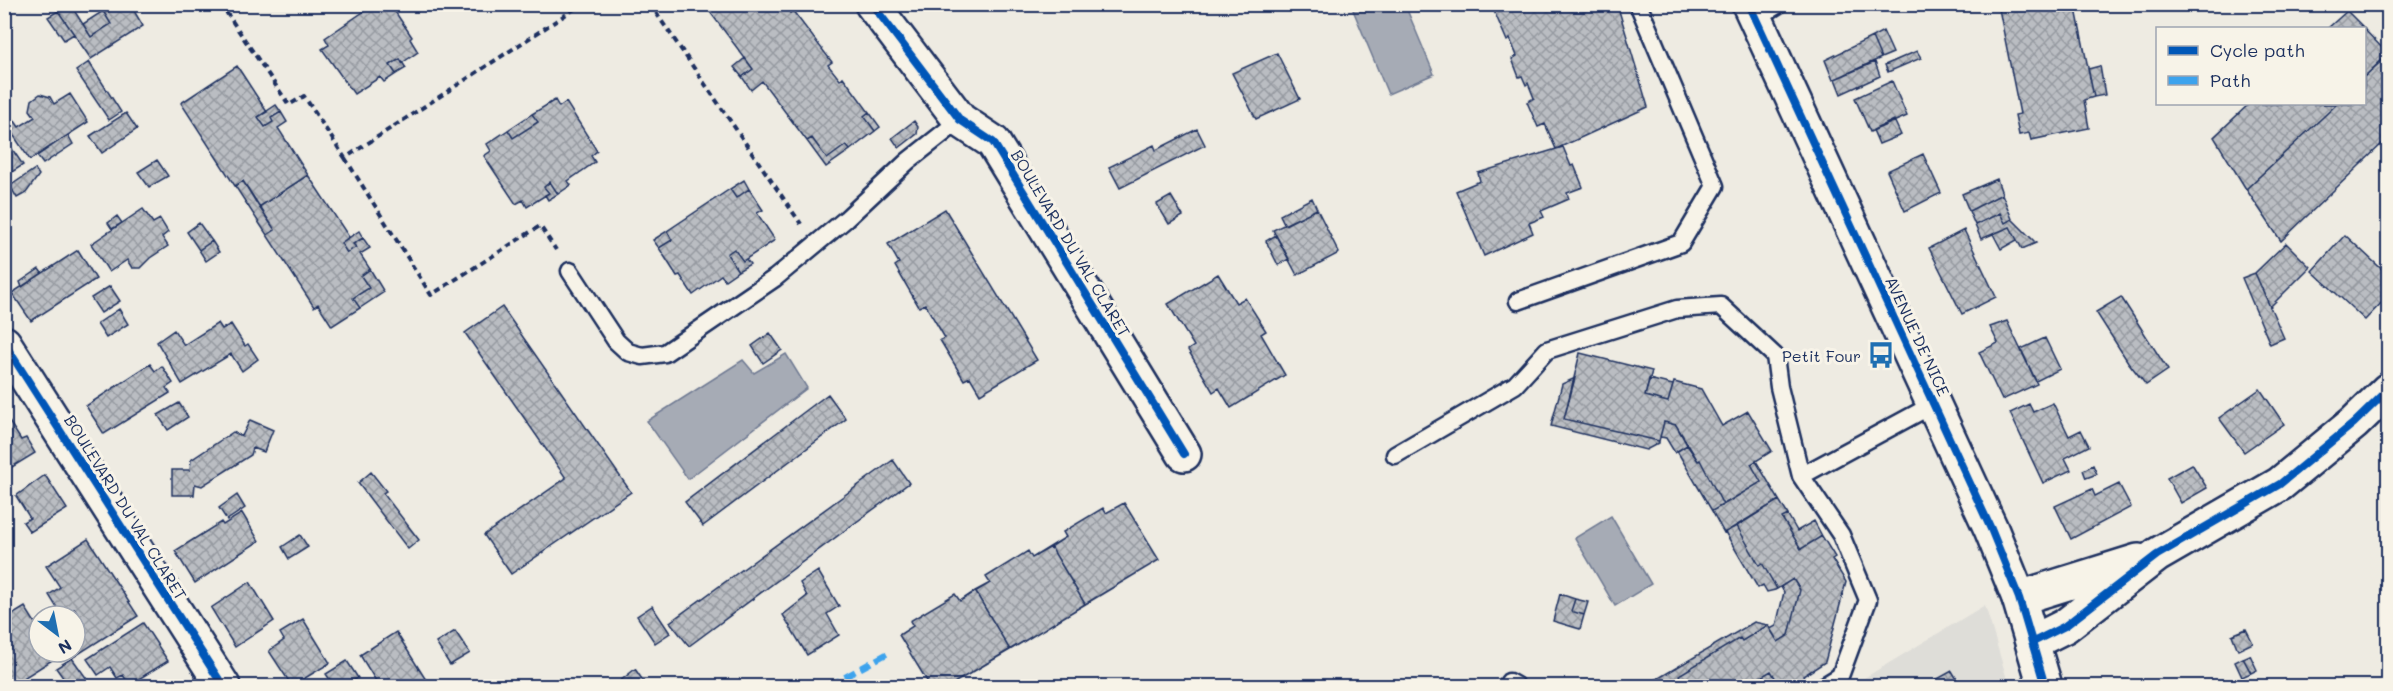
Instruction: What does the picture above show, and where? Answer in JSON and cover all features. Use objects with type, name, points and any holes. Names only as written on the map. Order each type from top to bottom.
[{"type":"street","name":"BOULEVARD DU VAL CLARET","points":[[872,4],[960,120],[993,142],[1184,454]]},
{"type":"street","name":"AVENUE DE NICE","points":[[1761,9],[2019,598],[2046,687]]},
{"type":"street","name":"BOULEVARD DU VAL CLARET","points":[[4,343],[223,687]]},
{"type":"street","points":[[2033,642],[2065,627],[2157,555],[2280,484],[2354,423],[2388,390]]},
{"type":"street","points":[[2019,598],[2157,555]]},
{"type":"lane","points":[[1518,301],[1681,243],[1715,186],[1638,4]]},
{"type":"lane","points":[[570,271],[616,341],[628,352],[642,356],[665,352],[775,278],[908,161],[960,120]]},
{"type":"lane","points":[[1395,455],[1515,385],[1546,350],[1677,309],[1721,306],[1775,356],[1779,387],[1801,476],[1841,535],[1868,600],[1840,676],[1824,687]]},
{"type":"lane","points":[[1801,476],[1934,404]]},
{"type":"path","points":[[345,158],[582,4]]},
{"type":"path","points":[[650,4],[815,245]]},
{"type":"path","points":[[226,12],[289,105],[303,96],[431,295],[540,226],[570,271]]},
{"type":"shaded area","points":[[1351,5],[1405,5],[1434,74],[1388,94]]},
{"type":"shaded area","points":[[786,354],[807,388],[688,479],[647,421],[743,360],[754,373]]},
{"type":"shaded area","points":[[1611,516],[1651,584],[1615,606],[1575,538]]},
{"type":"shaded area","points":[[1985,605],[2009,686],[1851,686]]},
{"type":"building","points":[[70,4],[91,37],[111,24],[99,4],[130,4],[143,26],[91,59],[58,11]]},
{"type":"building","points":[[375,4],[381,4],[383,9],[390,4],[412,37],[410,39],[418,52],[402,63],[400,59],[390,65],[396,74],[384,82],[380,77],[354,94],[322,49],[329,45],[325,38]]},
{"type":"building","points":[[704,4],[783,4],[790,13],[793,11],[832,62],[828,65],[840,80],[843,77],[869,112],[864,116],[875,131],[850,150],[846,145],[827,159],[812,138],[807,141],[762,81],[751,90],[742,77],[753,69]]},
{"type":"building","points":[[1491,4],[1617,4],[1648,107],[1556,149],[1545,124],[1538,127],[1527,102],[1534,98],[1528,83],[1526,85],[1522,76],[1519,77],[1512,59],[1517,56],[1510,39],[1507,41]]},
{"type":"building","points":[[1998,4],[2075,4],[2094,97],[2084,100],[2089,128],[2031,140],[2029,133],[2019,135],[2015,115],[2020,114]]},
{"type":"building","points":[[58,11],[74,34],[64,40],[48,17]]},
{"type":"building","points":[[103,11],[111,24],[91,37],[83,24]]},
{"type":"building","points":[[2347,11],[2363,27],[2329,27]]},
{"type":"building","points":[[1883,31],[1893,53],[1881,58],[1872,37]]},
{"type":"building","points":[[2366,31],[2388,54],[2366,75]]},
{"type":"building","points":[[1872,37],[1881,58],[1833,80],[1825,60]]},
{"type":"building","points":[[1917,51],[1921,58],[1888,72],[1885,65]]},
{"type":"building","points":[[1277,53],[1300,99],[1256,119],[1232,73]]},
{"type":"building","points":[[2386,57],[2388,61],[2388,138],[2281,241],[2246,189],[2336,105],[2366,105],[2366,75]]},
{"type":"building","points":[[745,58],[753,69],[742,77],[734,67]]},
{"type":"building","points":[[400,59],[406,68],[396,74],[390,65]]},
{"type":"building","points":[[89,62],[121,112],[109,120],[76,71]]},
{"type":"building","points":[[1875,62],[1880,76],[1841,94],[1835,79]]},
{"type":"building","points":[[237,66],[267,112],[258,117],[265,127],[273,122],[271,118],[281,112],[287,122],[278,128],[308,175],[259,207],[243,181],[235,186],[181,103]]},
{"type":"building","points":[[2100,66],[2105,95],[2094,97],[2088,69]]},
{"type":"building","points":[[1892,81],[1907,116],[1870,132],[1855,98]]},
{"type":"building","points":[[40,94],[50,97],[54,104],[70,94],[88,122],[30,160],[4,121],[4,105],[19,127],[35,117],[30,110],[32,100]]},
{"type":"building","points":[[555,100],[559,107],[566,102],[597,151],[591,156],[595,162],[568,181],[571,185],[558,194],[550,182],[544,187],[549,193],[527,207],[523,200],[516,204],[484,156],[491,151],[487,144],[508,130],[513,138],[538,122],[532,114]]},
{"type":"building","points":[[276,105],[281,112],[271,118],[273,122],[265,127],[258,117]]},
{"type":"building","points":[[2248,105],[2336,105],[2246,189],[2214,137]]},
{"type":"building","points":[[869,112],[880,127],[875,131],[864,116]]},
{"type":"building","points":[[126,113],[137,129],[102,153],[90,136]]},
{"type":"building","points":[[532,114],[538,122],[513,138],[508,130]]},
{"type":"building","points":[[1894,120],[1901,135],[1879,144],[1873,130]]},
{"type":"building","points":[[914,121],[918,127],[917,134],[899,148],[892,138]]},
{"type":"building","points":[[1197,129],[1205,145],[1120,188],[1109,167],[1154,145],[1156,150]]},
{"type":"building","points":[[68,135],[73,144],[43,164],[37,156]]},
{"type":"building","points":[[4,137],[23,165],[4,177]]},
{"type":"building","points":[[812,138],[827,159],[846,145],[850,150],[826,167],[807,141]]},
{"type":"building","points":[[1563,147],[1583,187],[1567,193],[1569,199],[1541,211],[1544,217],[1529,223],[1533,233],[1484,256],[1456,191],[1480,181],[1478,173]]},
{"type":"building","points":[[1923,154],[1941,193],[1905,211],[1887,171]]},
{"type":"building","points":[[157,160],[168,176],[149,187],[138,172]]},
{"type":"building","points":[[35,169],[39,175],[26,193],[17,198],[10,186]]},
{"type":"building","points":[[308,175],[349,237],[341,243],[347,253],[356,247],[353,244],[363,238],[370,248],[360,254],[370,269],[361,276],[369,288],[353,298],[360,308],[332,326],[318,304],[314,307],[267,235],[275,230],[259,207]]},
{"type":"building","points":[[1997,179],[2002,194],[1969,211],[1962,194]]},
{"type":"building","points":[[744,180],[749,189],[736,198],[730,189]]},
{"type":"building","points":[[243,181],[275,230],[267,235],[235,186]]},
{"type":"building","points":[[550,182],[558,194],[548,200],[545,195],[549,193],[544,187]]},
{"type":"building","points":[[730,189],[736,198],[749,189],[763,210],[757,213],[775,240],[743,261],[734,249],[727,254],[738,271],[725,280],[721,275],[693,295],[680,275],[677,276],[659,248],[672,240],[667,231]]},
{"type":"building","points":[[2002,194],[2012,219],[2005,223],[2000,213],[1975,225],[1969,211]]},
{"type":"building","points":[[1171,196],[1183,216],[1169,224],[1157,204]]},
{"type":"building","points":[[1312,198],[1317,209],[1285,225],[1280,215]]},
{"type":"building","points":[[143,209],[153,223],[160,219],[168,232],[162,237],[168,246],[140,268],[132,268],[127,260],[109,272],[91,244]]},
{"type":"building","points":[[945,209],[1037,360],[980,394],[970,377],[964,380],[940,340],[945,338],[925,304],[919,307],[895,266],[899,263],[888,244]]},
{"type":"building","points":[[1317,209],[1339,253],[1297,275],[1273,230]]},
{"type":"building","points":[[2000,213],[2005,223],[2012,219],[2036,243],[2022,249],[2010,227],[1981,239],[1975,225]]},
{"type":"building","points":[[117,216],[122,223],[112,229],[108,223]]},
{"type":"building","points":[[199,223],[212,241],[199,250],[187,232]]},
{"type":"building","points":[[2010,227],[2017,240],[2001,249],[1993,234]]},
{"type":"building","points":[[1964,230],[1996,297],[1962,314],[1929,248]]},
{"type":"building","points":[[359,231],[363,238],[353,244],[356,247],[347,253],[341,243]]},
{"type":"building","points":[[667,231],[672,240],[659,248],[653,240]]},
{"type":"building","points":[[1276,235],[1289,259],[1278,265],[1266,241]]},
{"type":"building","points":[[2345,235],[2388,275],[2388,296],[2365,320],[2312,271]]},
{"type":"building","points":[[212,241],[219,252],[206,261],[199,250]]},
{"type":"building","points":[[2286,243],[2310,267],[2270,307],[2255,273]]},
{"type":"building","points":[[734,249],[743,261],[746,259],[750,264],[738,271],[727,254]]},
{"type":"building","points":[[78,250],[96,279],[31,321],[12,293]]},
{"type":"building","points":[[39,269],[42,273],[22,287],[20,282]]},
{"type":"building","points":[[370,269],[384,292],[360,308],[353,298],[369,288],[361,276]]},
{"type":"building","points":[[2255,273],[2284,338],[2270,344],[2242,278]]},
{"type":"building","points":[[1218,274],[1236,303],[1245,298],[1266,331],[1261,334],[1285,375],[1231,408],[1219,388],[1213,392],[1188,350],[1194,346],[1168,304]]},
{"type":"building","points":[[110,286],[120,301],[101,313],[91,298]]},
{"type":"building","points":[[2121,297],[2168,370],[2146,385],[2128,362],[2096,312]]},
{"type":"building","points":[[502,307],[631,492],[511,574],[484,535],[566,478],[465,333]]},
{"type":"building","points":[[119,309],[128,324],[106,338],[97,324]]},
{"type":"building","points":[[2007,321],[2037,384],[2002,400],[1979,352],[1998,343],[1990,327]]},
{"type":"building","points":[[218,323],[222,329],[231,324],[245,346],[248,344],[258,359],[242,371],[231,354],[182,384],[157,342],[174,330],[184,345]]},
{"type":"building","points":[[770,333],[782,350],[763,363],[752,346]]},
{"type":"building","points":[[2045,338],[2060,369],[2036,381],[2021,349]]},
{"type":"building","points":[[1580,353],[1652,371],[1645,396],[1668,402],[1674,382],[1701,389],[1722,426],[1748,411],[1772,451],[1751,464],[1761,482],[1723,505],[1700,460],[1698,461],[1676,425],[1664,422],[1659,441],[1564,419]]},
{"type":"building","points":[[150,364],[155,371],[162,366],[173,383],[166,388],[170,393],[104,434],[86,406]]},
{"type":"building","points":[[1575,378],[1564,419],[1659,441],[1659,443],[1646,450],[1551,426],[1562,384]]},
{"type":"building","points":[[1649,379],[1673,385],[1668,402],[1645,396]]},
{"type":"building","points":[[2260,389],[2284,424],[2244,452],[2219,418]]},
{"type":"building","points":[[828,394],[846,419],[703,526],[685,502]]},
{"type":"building","points":[[179,403],[188,417],[168,430],[158,415]]},
{"type":"building","points":[[2053,403],[2069,436],[2081,430],[2089,446],[2065,458],[2071,470],[2043,483],[2010,413],[2029,404],[2033,412]]},
{"type":"building","points":[[8,420],[21,440],[26,438],[35,453],[4,472],[4,422]]},
{"type":"building","points":[[250,420],[273,430],[264,452],[253,448],[251,455],[202,486],[195,484],[194,495],[172,495],[172,470],[190,470],[191,460],[233,432],[242,436]]},
{"type":"building","points":[[1664,422],[1676,425],[1687,445],[1675,453],[1666,438],[1660,437]]},
{"type":"building","points":[[1687,445],[1698,461],[1700,460],[1723,505],[1712,511],[1677,451]]},
{"type":"building","points":[[893,460],[909,483],[689,646],[670,622]]},
{"type":"building","points":[[1756,461],[1779,500],[1724,533],[1712,511],[1761,482],[1751,464]]},
{"type":"building","points":[[2192,464],[2207,488],[2181,503],[2167,478]]},
{"type":"building","points":[[2093,465],[2097,474],[2086,478],[2083,470]]},
{"type":"building","points":[[371,472],[386,491],[383,493],[419,540],[408,549],[358,483]]},
{"type":"building","points":[[45,475],[67,509],[30,532],[23,522],[30,518],[16,496]]},
{"type":"building","points":[[2119,484],[2131,507],[2071,539],[2055,506],[2092,489],[2095,496]]},
{"type":"building","points":[[237,495],[245,508],[227,520],[219,508]]},
{"type":"building","points":[[1779,500],[1788,515],[1782,518],[1801,549],[1822,536],[1835,557],[1832,559],[1846,582],[1825,662],[1803,676],[1805,679],[1793,686],[1780,686],[1771,671],[1754,681],[1757,686],[1665,686],[1740,638],[1742,641],[1768,625],[1778,642],[1789,635],[1800,590],[1793,579],[1777,589],[1762,563],[1759,565],[1737,526]]},
{"type":"building","points":[[1124,503],[1159,560],[949,686],[930,686],[899,635],[913,626],[910,621],[955,594],[960,601],[990,583],[986,577],[1028,551],[1032,558],[1066,537],[1063,532],[1103,508],[1106,513]]},
{"type":"building","points":[[1124,503],[1159,560],[1085,604],[1051,547],[1066,537],[1063,532],[1103,508],[1106,513]]},
{"type":"building","points":[[242,513],[259,541],[195,583],[175,551],[221,522],[223,525]]},
{"type":"building","points":[[1788,515],[1797,531],[1814,521],[1822,536],[1801,549],[1782,518]]},
{"type":"building","points":[[1737,526],[1759,565],[1762,563],[1777,589],[1767,592],[1763,585],[1758,588],[1725,532]]},
{"type":"building","points":[[300,535],[308,547],[289,559],[282,547]]},
{"type":"building","points":[[88,539],[138,616],[87,648],[87,604],[55,604],[49,595],[60,587],[46,566]]},
{"type":"building","points":[[1051,547],[1085,604],[1010,650],[975,591],[990,583],[986,577],[1028,551],[1032,558]]},
{"type":"building","points":[[818,571],[839,606],[827,614],[839,635],[807,655],[783,615],[807,596],[800,583]]},
{"type":"building","points":[[1793,579],[1800,590],[1789,635],[1778,642],[1770,629],[1776,626],[1784,592],[1781,587]]},
{"type":"building","points":[[250,582],[274,621],[235,647],[211,608]]},
{"type":"building","points":[[975,591],[1010,650],[949,686],[930,686],[899,635],[913,626],[910,621],[955,594],[960,601]]},
{"type":"building","points":[[1560,594],[1575,599],[1571,611],[1584,615],[1580,629],[1553,621]]},
{"type":"building","points":[[1575,599],[1588,602],[1584,615],[1571,611]]},
{"type":"building","points":[[652,606],[670,633],[655,643],[637,616]]},
{"type":"building","points":[[25,607],[27,610],[27,664],[46,664],[11,686],[4,686],[4,620]]},
{"type":"building","points":[[303,619],[330,663],[292,686],[269,651],[284,640],[280,633]]},
{"type":"building","points":[[1754,622],[1768,625],[1742,641],[1740,638],[1665,686],[1645,686]]},
{"type":"building","points":[[143,623],[168,661],[129,685],[123,675],[117,678],[110,667],[98,675],[87,659]]},
{"type":"building","points":[[2246,629],[2253,643],[2238,650],[2232,635]]},
{"type":"building","points":[[455,631],[470,653],[450,665],[436,643]]},
{"type":"building","points":[[396,632],[426,680],[416,686],[379,686],[360,655]]},
{"type":"building","points":[[2250,655],[2257,670],[2251,673],[2243,658]]},
{"type":"building","points":[[2243,658],[2251,673],[2242,677],[2235,662]]},
{"type":"building","points":[[347,661],[358,678],[344,686],[334,686],[326,674]]},
{"type":"building","points":[[62,664],[76,664],[87,679],[76,686],[69,686],[56,668]]},
{"type":"building","points":[[635,669],[644,682],[638,686],[614,686]]},
{"type":"building","points":[[1771,671],[1779,685],[1757,686],[1754,681]]},
{"type":"building","points":[[1952,671],[1961,686],[1934,686],[1932,682]]},
{"type":"marked path","points":[[829,686],[890,652]]},
{"type":"cycle path","points":[[872,4],[960,120],[993,142],[1184,454]]},
{"type":"cycle path","points":[[1749,4],[1991,529],[2019,598],[2045,686]]},
{"type":"cycle path","points":[[4,343],[223,686]]},
{"type":"cycle path","points":[[2033,642],[2065,626],[2157,555],[2280,484],[2354,423],[2388,390]]},
{"type":"place","name":"Petit Four","points":[[1881,355]]}]
